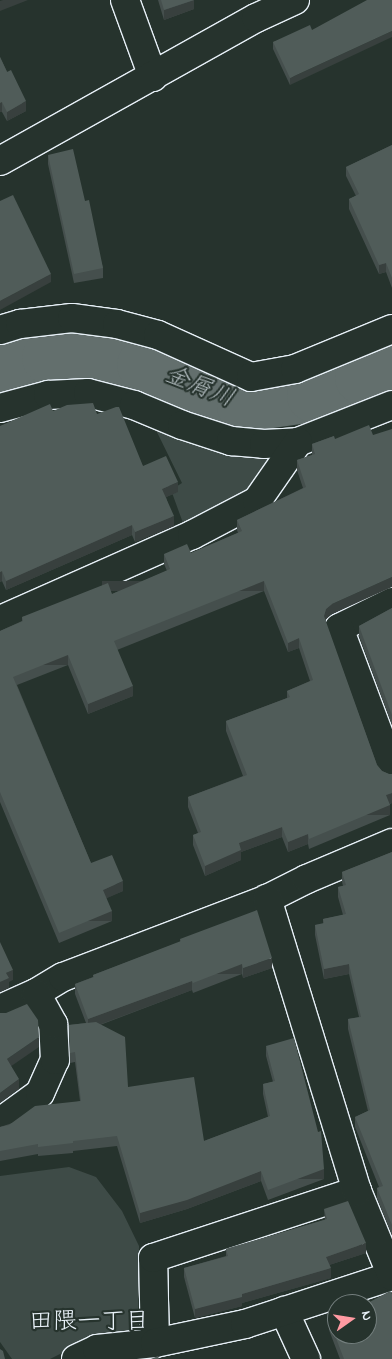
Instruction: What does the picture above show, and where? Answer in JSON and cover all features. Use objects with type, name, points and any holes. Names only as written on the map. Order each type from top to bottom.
[{"type":"street","points":[[125,0],[153,77]]},
{"type":"street","points":[[0,161],[256,18],[295,0]]},
{"type":"street","points":[[0,330],[20,324],[72,318],[117,324],[158,335],[251,377],[295,369],[392,329]]},
{"type":"street","points":[[0,408],[48,396],[88,393],[134,405],[182,426],[231,441],[264,444],[298,442],[392,405]]},
{"type":"street","points":[[0,620],[192,535],[257,501],[298,442]]},
{"type":"street","points":[[392,602],[339,628],[392,769]]},
{"type":"street","points":[[0,1009],[36,993],[63,977],[267,899],[307,879],[392,844]]},
{"type":"street","points":[[76,1359],[97,1349],[155,1344],[245,1324],[392,1276],[357,1191],[267,899]]},
{"type":"street","points":[[0,1122],[40,1093],[55,1060],[53,1024],[36,993]]},
{"type":"street","points":[[155,1344],[153,1258],[357,1191]]},
{"type":"street","points":[[284,1311],[306,1359]]},
{"type":"shaded area","points":[[152,422],[269,457],[268,465],[256,486],[183,523],[171,490],[182,483]]},
{"type":"shaded area","points":[[69,1167],[96,1177],[122,1211],[139,1246],[138,1329],[88,1340],[50,1359],[12,1359],[0,1342],[0,1176]]},
{"type":"building","points":[[161,0],[194,0],[164,10]]},
{"type":"building","points":[[367,0],[392,0],[392,31],[290,78],[273,42],[310,25],[312,30]]},
{"type":"building","points":[[0,57],[7,72],[11,70],[26,101],[7,112],[2,102],[0,103]]},
{"type":"building","points":[[392,145],[392,278],[386,263],[379,265],[349,199],[359,194],[346,167]]},
{"type":"building","points":[[73,149],[85,201],[89,200],[103,268],[74,274],[48,155]]},
{"type":"building","points":[[13,195],[51,274],[0,301],[0,201]]},
{"type":"building","points":[[93,403],[97,414],[119,407],[143,466],[166,456],[178,482],[162,489],[174,516],[135,532],[132,525],[6,581],[2,571],[0,572],[0,426],[50,404],[53,411],[67,405]]},
{"type":"building","points":[[369,425],[373,435],[392,429],[392,577],[332,604],[326,609],[324,616],[377,765],[382,771],[392,774],[392,793],[386,795],[390,805],[309,839],[308,834],[288,842],[282,827],[239,843],[241,850],[205,866],[193,835],[201,832],[188,797],[247,775],[226,721],[290,697],[287,691],[313,680],[299,638],[288,643],[264,581],[114,641],[133,686],[88,704],[68,655],[13,677],[91,863],[112,855],[123,881],[103,890],[112,911],[59,933],[0,792],[0,631],[23,621],[22,617],[108,583],[112,594],[170,569],[164,554],[187,544],[191,553],[242,531],[237,520],[306,487],[297,460],[315,454],[312,444],[334,436],[335,439]]},
{"type":"building","points":[[392,608],[392,715],[359,626]]},
{"type":"building","points":[[392,852],[392,1225],[377,1188],[383,1186],[355,1117],[370,1110],[348,1019],[361,1017],[349,964],[324,969],[315,925],[324,923],[323,919],[346,914],[338,887],[346,885],[342,872]]},
{"type":"building","points":[[257,910],[272,958],[243,968],[242,964],[88,1019],[75,984],[94,977],[93,975],[181,941],[180,939]]},
{"type":"building","points":[[0,942],[13,970],[6,973],[9,978],[0,982]]},
{"type":"building","points":[[27,1004],[38,1020],[39,1037],[7,1059],[19,1079],[0,1093],[0,1013],[6,1013]]},
{"type":"building","points":[[96,1022],[125,1037],[128,1087],[194,1077],[204,1141],[270,1116],[263,1084],[275,1081],[266,1046],[294,1038],[318,1132],[321,1131],[324,1169],[268,1190],[261,1171],[187,1200],[140,1213],[117,1136],[38,1147],[38,1144],[0,1151],[0,1127],[9,1125],[35,1106],[81,1101],[75,1052],[70,1053],[69,1025]]},
{"type":"building","points":[[348,1201],[366,1243],[326,1257],[331,1268],[242,1294],[242,1297],[195,1309],[184,1268],[228,1256],[226,1249],[327,1219],[324,1209]]},
{"type":"building","points":[[390,1291],[392,1294],[392,1359],[344,1359],[338,1344],[377,1344],[377,1298]]},
{"type":"building","points":[[0,1349],[3,1351],[5,1359],[0,1359]]},
{"type":"waterway","name":"金屑川","points":[[0,370],[48,358],[143,365],[243,406],[313,396],[361,378],[392,362]]},
{"type":"district","name":"田隈一丁目","points":[[89,1323]]}]
